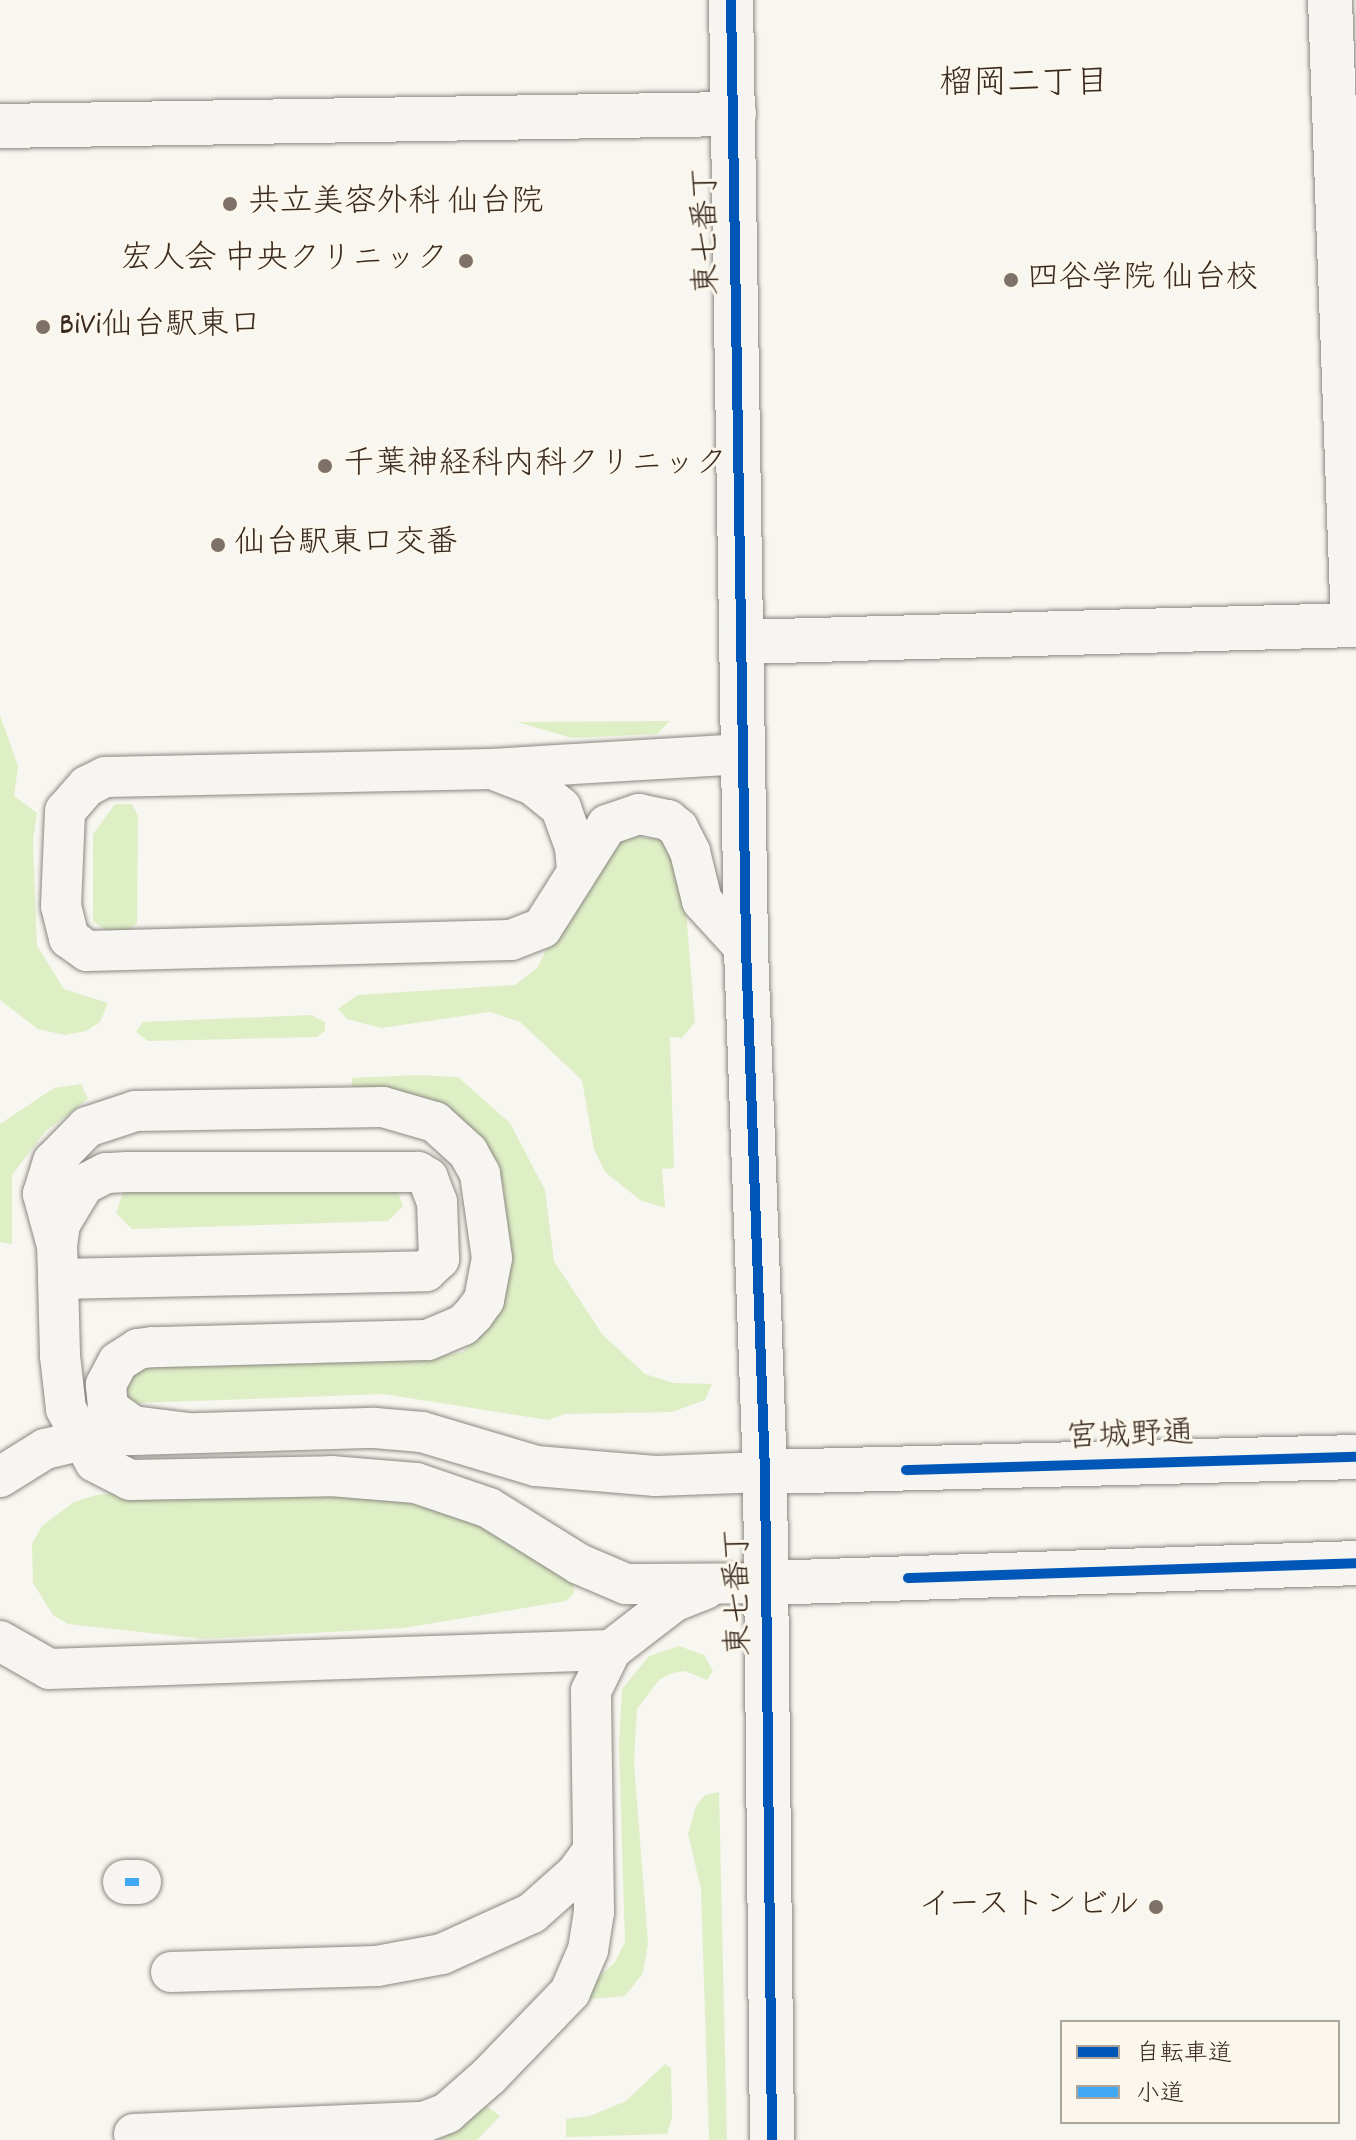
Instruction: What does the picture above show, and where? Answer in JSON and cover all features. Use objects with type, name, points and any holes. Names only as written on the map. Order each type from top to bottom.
[{"type":"street","name":"東七番丁","points":[[731,0],[746,949],[765,1472],[750,1584],[772,2140]]},
{"type":"street","points":[[742,642],[1354,625],[1330,0]]},
{"type":"street","points":[[0,126],[734,114]]},
{"type":"street","name":"宮城野通","points":[[765,1472],[1356,1457]]},
{"type":"street","points":[[750,1584],[1356,1563]]},
{"type":"lane","points":[[743,754],[492,769],[103,760],[74,798],[63,819],[64,926],[75,947],[87,951],[511,940],[542,928],[607,825],[639,814],[668,820],[690,852],[702,901],[746,949]]},
{"type":"lane","points":[[492,769],[533,785],[561,808],[575,847],[577,870]]},
{"type":"lane","points":[[58,1262],[43,1194],[53,1162],[87,1127],[135,1111],[383,1107],[435,1122],[468,1152],[480,1174],[492,1258],[484,1300],[463,1325],[427,1340],[152,1347],[138,1349],[118,1362],[106,1385],[108,1408],[133,1426],[187,1433]]},
{"type":"lane","points":[[58,1262],[70,1201],[84,1184],[106,1173],[404,1170],[428,1178],[434,1188],[440,1250],[435,1267],[413,1273],[58,1262],[32,1267],[33,1374],[39,1396],[78,1435],[95,1462],[130,1480],[331,1476],[416,1483],[489,1508],[579,1564],[626,1584],[750,1584]]},
{"type":"lane","points":[[0,1477],[45,1449],[78,1435],[398,1428],[549,1467],[656,1476],[765,1472]]},
{"type":"lane","points":[[134,2134],[384,2126],[447,2113],[570,1992],[592,1933],[591,1691],[611,1650],[673,1602],[750,1584]]},
{"type":"lane","points":[[0,1641],[49,1669],[611,1650]]},
{"type":"lane","points":[[171,1972],[377,1966],[442,1954],[532,1913],[593,1851]]},
{"type":"green space","points":[[0,715],[18,766],[14,796],[37,813],[33,840],[37,946],[64,989],[108,1003],[100,1022],[86,1031],[65,1035],[38,1029],[0,1000]]},
{"type":"green space","points":[[670,721],[657,734],[572,738],[517,722]]},
{"type":"green space","points":[[115,804],[132,804],[138,816],[137,923],[129,930],[108,932],[93,921],[93,834]]},
{"type":"green space","points":[[618,833],[661,840],[671,848],[683,874],[695,1022],[682,1038],[670,1037],[674,1168],[662,1169],[665,1208],[640,1200],[605,1172],[594,1149],[582,1080],[520,1022],[490,1012],[381,1028],[347,1019],[338,1009],[358,995],[515,985],[537,968],[597,851]]},
{"type":"green space","points":[[311,1015],[325,1022],[325,1031],[317,1037],[148,1041],[136,1032],[143,1022]]},
{"type":"green space","points":[[458,1077],[510,1123],[545,1190],[554,1261],[602,1334],[645,1374],[674,1383],[712,1384],[705,1400],[672,1412],[565,1414],[548,1420],[383,1394],[136,1403],[123,1398],[124,1375],[135,1366],[437,1357],[463,1352],[495,1320],[505,1298],[508,1250],[503,1183],[494,1163],[352,1089],[352,1078]]},
{"type":"green space","points":[[81,1084],[88,1099],[45,1132],[12,1175],[12,1244],[0,1242],[0,1124],[54,1088]]},
{"type":"green space","points":[[395,1184],[403,1206],[388,1221],[132,1229],[116,1213],[124,1190]]},
{"type":"green space","points":[[224,1486],[459,1506],[573,1581],[574,1593],[566,1601],[404,1628],[204,1639],[68,1624],[53,1615],[33,1583],[32,1544],[42,1526],[74,1502],[96,1495]]},
{"type":"green space","points":[[679,1646],[704,1655],[713,1671],[707,1680],[685,1671],[672,1673],[659,1680],[637,1709],[634,1763],[648,1943],[643,1973],[625,1996],[590,1999],[583,1992],[615,1962],[625,1942],[619,1745],[622,1689],[649,1656]]},
{"type":"green space","points":[[719,1792],[727,2140],[709,2140],[701,1889],[688,1834],[696,1806],[705,1795]]},
{"type":"green space","points":[[665,2064],[671,2068],[672,2117],[667,2134],[566,2137],[566,2119],[590,2116],[626,2101]]},
{"type":"green space","points":[[481,2102],[500,2116],[477,2140],[435,2140],[455,2129]]},
{"type":"marked path","points":[[125,1882],[139,1882]]},
{"type":"cycle path","points":[[731,0],[746,949],[765,1472],[772,2140]]},
{"type":"cycle path","points":[[906,1470],[1356,1457]]},
{"type":"cycle path","points":[[908,1578],[1356,1563]]},
{"type":"place","name":"共立美容外科 仙台院","points":[[230,204]]},
{"type":"place","name":"宏人会 中央クリニック","points":[[466,261]]},
{"type":"place","name":"四谷学院 仙台校","points":[[1011,280]]},
{"type":"place","name":"BiVi仙台駅東口","points":[[43,327]]},
{"type":"place","name":"千葉神経科内科クリニック","points":[[325,466]]},
{"type":"place","name":"仙台駅東口交番","points":[[218,545]]},
{"type":"place","name":"イーストンビル","points":[[1156,1907]]},
{"type":"district","name":"榴岡二丁目","points":[[1024,86]]}]
